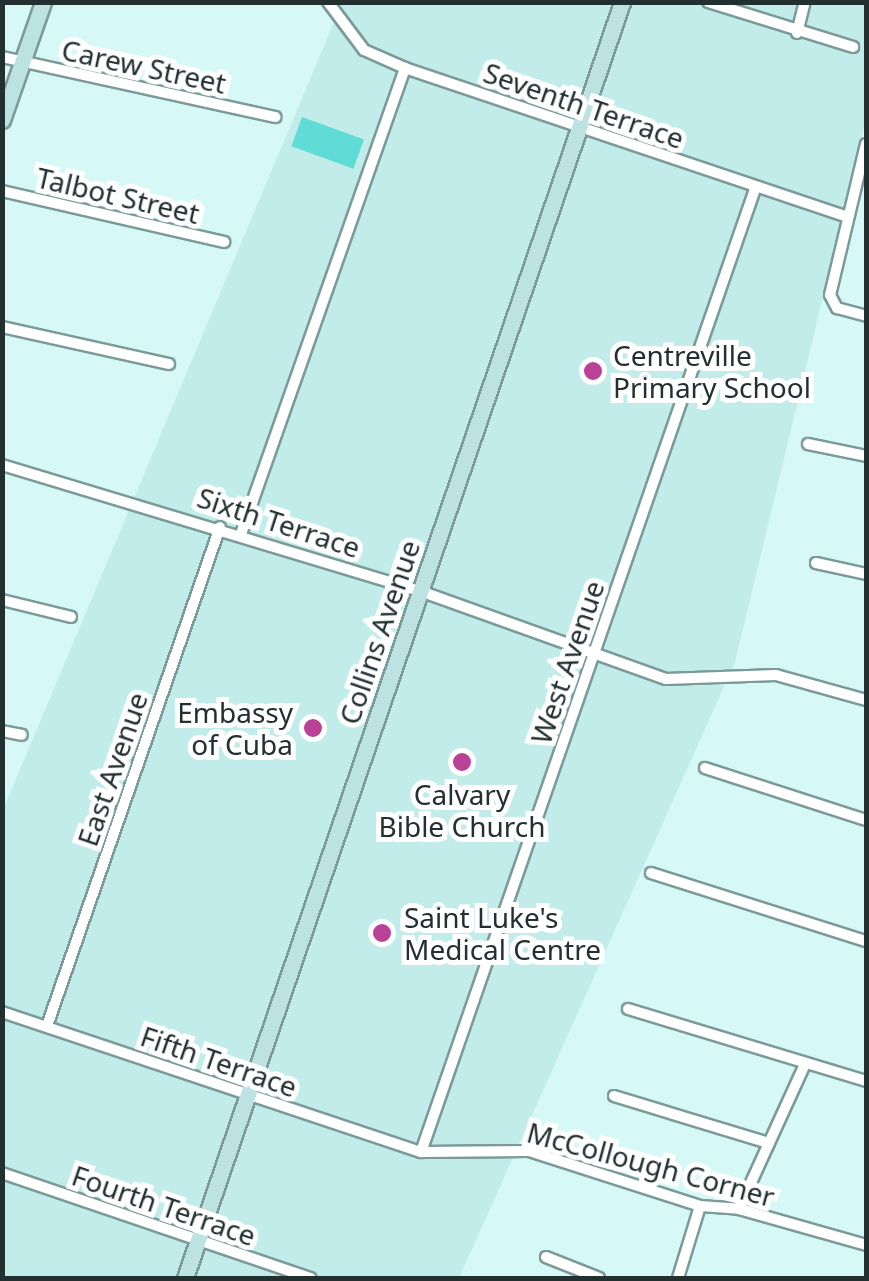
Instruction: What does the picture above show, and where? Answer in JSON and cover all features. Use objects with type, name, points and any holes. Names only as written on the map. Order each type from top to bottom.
[{"type":"street","points":[[2,120],[43,2]]},
{"type":"street","name":"Seventh Terrace","points":[[328,2],[364,50],[405,68],[848,218]]},
{"type":"street","name":"Collins Avenue","points":[[184,1278],[622,2]]},
{"type":"street","points":[[708,2],[852,47]]},
{"type":"street","points":[[797,32],[805,2]]},
{"type":"street","name":"Carew Street","points":[[2,58],[275,117]]},
{"type":"street","points":[[241,534],[405,68]]},
{"type":"street","points":[[866,144],[862,177],[830,295],[836,308],[866,316]]},
{"type":"street","name":"West Avenue","points":[[421,1152],[756,186]]},
{"type":"street","name":"Talbot Street","points":[[2,191],[224,242]]},
{"type":"street","points":[[2,327],[169,364]]},
{"type":"street","points":[[808,444],[866,456]]},
{"type":"street","name":"Sixth Terrace","points":[[2,465],[220,527],[420,591],[666,679],[776,675],[866,700]]},
{"type":"street","name":"East Avenue","points":[[47,1026],[220,527]]},
{"type":"street","points":[[816,563],[866,574]]},
{"type":"street","points":[[2,600],[71,616]]},
{"type":"street","points":[[2,731],[22,735]]},
{"type":"street","points":[[705,768],[866,820]]},
{"type":"street","points":[[651,873],[866,941]]},
{"type":"street","points":[[628,1009],[866,1081]]},
{"type":"street","name":"Fifth Terrace","points":[[2,1012],[421,1152]]},
{"type":"street","points":[[738,1209],[805,1064]]},
{"type":"street","points":[[614,1096],[769,1143]]},
{"type":"street","name":"McCollough Corner","points":[[421,1152],[529,1151],[700,1206],[738,1209],[866,1246]]},
{"type":"street","name":"Fourth Terrace","points":[[2,1174],[311,1278]]},
{"type":"street","points":[[678,1278],[700,1206]]},
{"type":"street","points":[[546,1257],[599,1278]]},
{"type":"shaded area","points":[[342,3],[866,3],[866,118],[735,662],[459,1278],[3,1278],[3,810]]},
{"type":"shaded area","points":[[302,117],[364,140],[353,169],[291,146]]},
{"type":"place","name":"Centreville Primary School","points":[[593,371]]},
{"type":"place","name":"Embassy of Cuba","points":[[313,728]]},
{"type":"place","name":"Calvary Bible Church","points":[[462,762]]},
{"type":"place","name":"Saint Luke's Medical Centre","points":[[382,933]]}]
